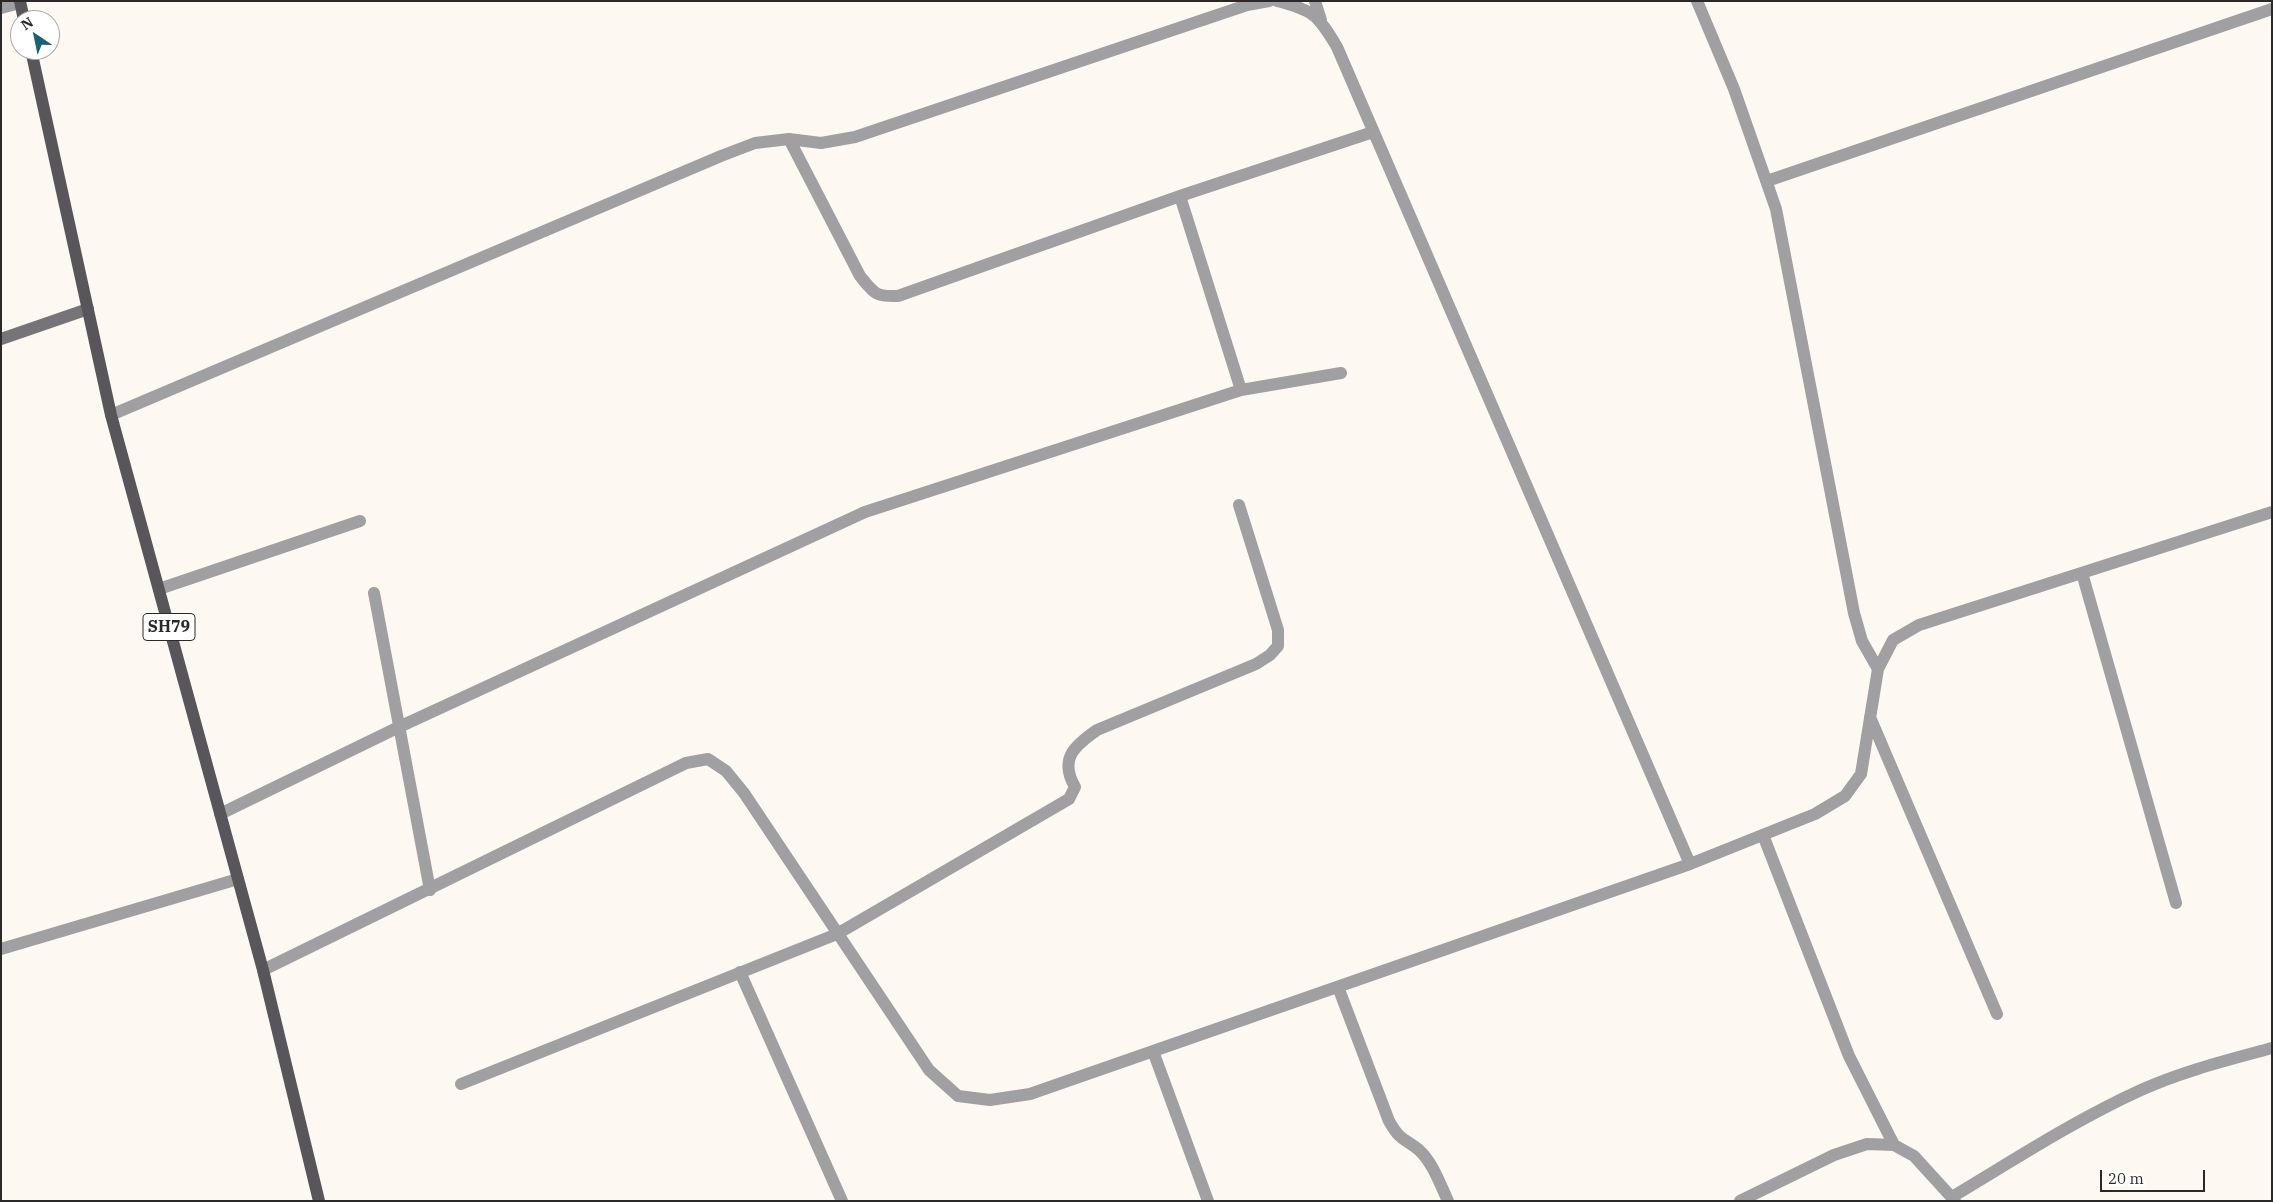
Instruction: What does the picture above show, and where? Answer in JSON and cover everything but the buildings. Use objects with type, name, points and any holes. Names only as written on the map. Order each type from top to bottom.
[{"type":"main road","name":"SH79","points":[[33,60],[111,415],[263,970],[319,1201]]},
{"type":"main road","points":[[1,339],[88,309]]},
{"type":"street","points":[[111,415],[755,143],[789,139],[821,143],[855,137],[1247,5],[1269,1]]},
{"type":"street","points":[[1276,1],[1298,7],[1321,20]]},
{"type":"street","points":[[1315,1],[1321,20],[1336,47],[1690,864]]},
{"type":"street","points":[[1697,1],[1734,89],[1776,209],[1854,613],[1862,640],[1878,669]]},
{"type":"street","points":[[1,8],[20,2]]},
{"type":"street","points":[[1766,181],[2272,9]]},
{"type":"street","points":[[789,139],[860,276],[873,292],[881,297],[898,296],[1180,196],[1373,132]]},
{"type":"street","points":[[1180,196],[1241,390]]},
{"type":"street","points":[[220,814],[399,727],[865,512],[1241,390],[1341,373]]},
{"type":"street","points":[[461,1084],[837,934],[1069,799],[1075,787],[1069,777],[1069,757],[1078,744],[1097,730],[1256,664],[1270,655],[1278,646],[1278,630],[1239,505]]},
{"type":"street","points":[[263,970],[430,890],[686,763],[708,759],[726,771],[744,793],[929,1070],[958,1096],[990,1100],[1030,1094],[1690,864],[1815,814],[1845,796],[1861,774],[1878,669],[1893,640],[1919,625],[2272,512]]},
{"type":"street","points":[[159,589],[360,521]]},
{"type":"street","points":[[2082,573],[2176,903]]},
{"type":"street","points":[[374,593],[430,890]]},
{"type":"street","points":[[1870,717],[1997,1014]]},
{"type":"street","points":[[1763,835],[1849,1056],[1894,1145]]},
{"type":"street","points":[[1,949],[238,879]]},
{"type":"street","points":[[740,972],[842,1201]]},
{"type":"street","points":[[1338,986],[1390,1121],[1399,1137],[1418,1150],[1430,1162],[1448,1201]]},
{"type":"street","points":[[1740,1201],[1834,1155],[1867,1144],[1894,1145],[1914,1156],[1954,1199],[2057,1133],[2142,1090],[2206,1065],[2272,1048]]},
{"type":"street","points":[[1153,1051],[1208,1201]]}]
